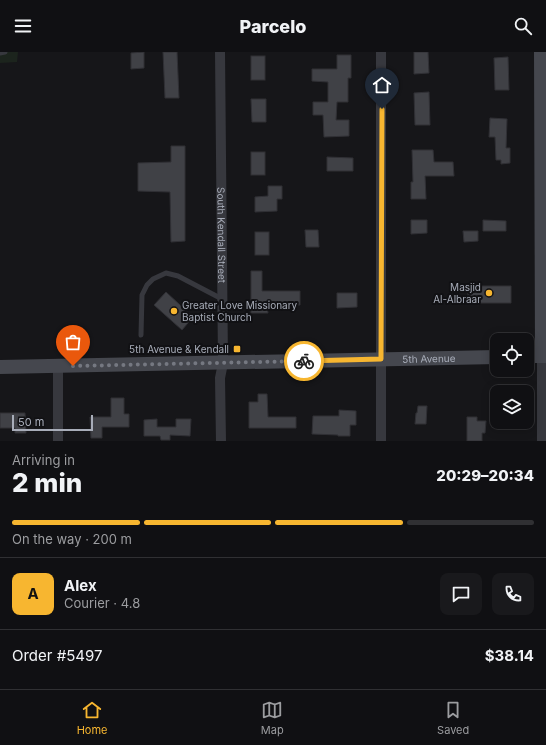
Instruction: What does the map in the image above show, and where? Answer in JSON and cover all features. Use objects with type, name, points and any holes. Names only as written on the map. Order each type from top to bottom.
[{"type":"street","name":"South Kendall Street","points":[[220,52],[223,363],[220,378],[220,441]]},
{"type":"street","points":[[381,52],[381,441]]},
{"type":"street","points":[[541,52],[544,356],[542,441]]},
{"type":"street","name":"5th Avenue","points":[[0,367],[490,357]]},
{"type":"street","points":[[58,366],[58,441]]},
{"type":"lane","points":[[0,53],[5,52]]},
{"type":"lane","points":[[141,335],[142,295],[147,284],[153,279],[166,273],[178,276],[222,299]]},
{"type":"shaded area","points":[[0,52],[18,52],[17,62],[0,63]]},
{"type":"building","points":[[144,52],[144,68],[131,69],[131,53]]},
{"type":"building","points":[[163,52],[177,52],[179,98],[165,98]]},
{"type":"building","points":[[414,52],[428,52],[429,73],[414,74]]},
{"type":"building","points":[[337,55],[351,55],[351,78],[348,78],[348,102],[337,102],[336,120],[349,120],[349,136],[324,137],[323,115],[313,115],[313,102],[328,102],[328,82],[312,81],[312,69],[337,69]]},
{"type":"building","points":[[251,56],[265,56],[265,80],[251,80]]},
{"type":"building","points":[[508,57],[509,90],[495,90],[494,58]]},
{"type":"building","points":[[429,92],[430,125],[415,125],[414,93]]},
{"type":"building","points":[[251,99],[266,99],[266,122],[252,122]]},
{"type":"building","points":[[490,118],[507,119],[506,148],[510,148],[510,163],[501,164],[501,160],[496,160],[495,137],[489,137]]},
{"type":"building","points":[[171,146],[185,146],[185,241],[171,242],[170,192],[138,191],[138,163],[171,162]]},
{"type":"building","points":[[412,150],[433,150],[434,162],[453,162],[454,176],[425,176],[426,199],[411,199],[411,182],[413,182]]},
{"type":"building","points":[[251,152],[265,152],[265,175],[251,175]]},
{"type":"building","points":[[327,157],[353,158],[353,171],[327,171]]},
{"type":"building","points":[[268,186],[282,186],[282,199],[277,199],[277,211],[255,212],[255,197],[268,196]]},
{"type":"building","points":[[411,220],[427,220],[427,233],[411,234]]},
{"type":"building","points":[[483,220],[506,221],[506,231],[483,231]]},
{"type":"building","points":[[305,230],[318,230],[319,247],[306,247]]},
{"type":"building","points":[[463,231],[478,231],[478,241],[464,242]]},
{"type":"building","points":[[255,232],[269,232],[269,255],[255,255]]},
{"type":"building","points":[[251,271],[262,271],[262,291],[300,291],[300,305],[283,305],[283,308],[267,307],[268,313],[251,313]]},
{"type":"building","name":"Masjid Al-Albraar","points":[[468,286],[511,286],[511,303],[475,303],[475,300],[468,300]]},
{"type":"building","name":"Greater Love Missionary Baptist Church","points":[[166,292],[193,317],[182,330],[154,305]]},
{"type":"building","points":[[337,293],[357,293],[357,307],[337,308]]},
{"type":"building","points":[[258,394],[267,394],[268,417],[296,417],[296,428],[249,428],[249,402],[258,402]]},
{"type":"building","points":[[111,398],[124,398],[124,414],[129,414],[129,427],[102,427],[102,438],[91,438],[90,417],[111,417]]},
{"type":"building","points":[[418,406],[427,406],[426,424],[415,424]]},
{"type":"building","points":[[339,410],[356,411],[356,425],[350,425],[350,436],[312,434],[313,416],[339,416]]},
{"type":"building","points":[[0,413],[25,413],[26,433],[15,433],[15,428],[0,428]]},
{"type":"building","points":[[467,417],[477,417],[477,421],[486,421],[485,433],[482,433],[482,441],[467,441]]},
{"type":"building","points":[[157,419],[157,427],[176,427],[176,419],[191,419],[190,436],[170,435],[170,440],[161,440],[160,436],[144,436],[144,420]]},
{"type":"way so far","points":[[73,366],[304,361]]},
{"type":"place","name":"Masjid Al-Albraar","points":[[489,293]]},
{"type":"place","name":"Greater Love Missionary Baptist Church","points":[[174,311]]},
{"type":"place","name":"5th Avenue & Kendall","points":[[237,349]]},
{"type":"route","points":[[304,361],[381,359],[382,109]]}]
